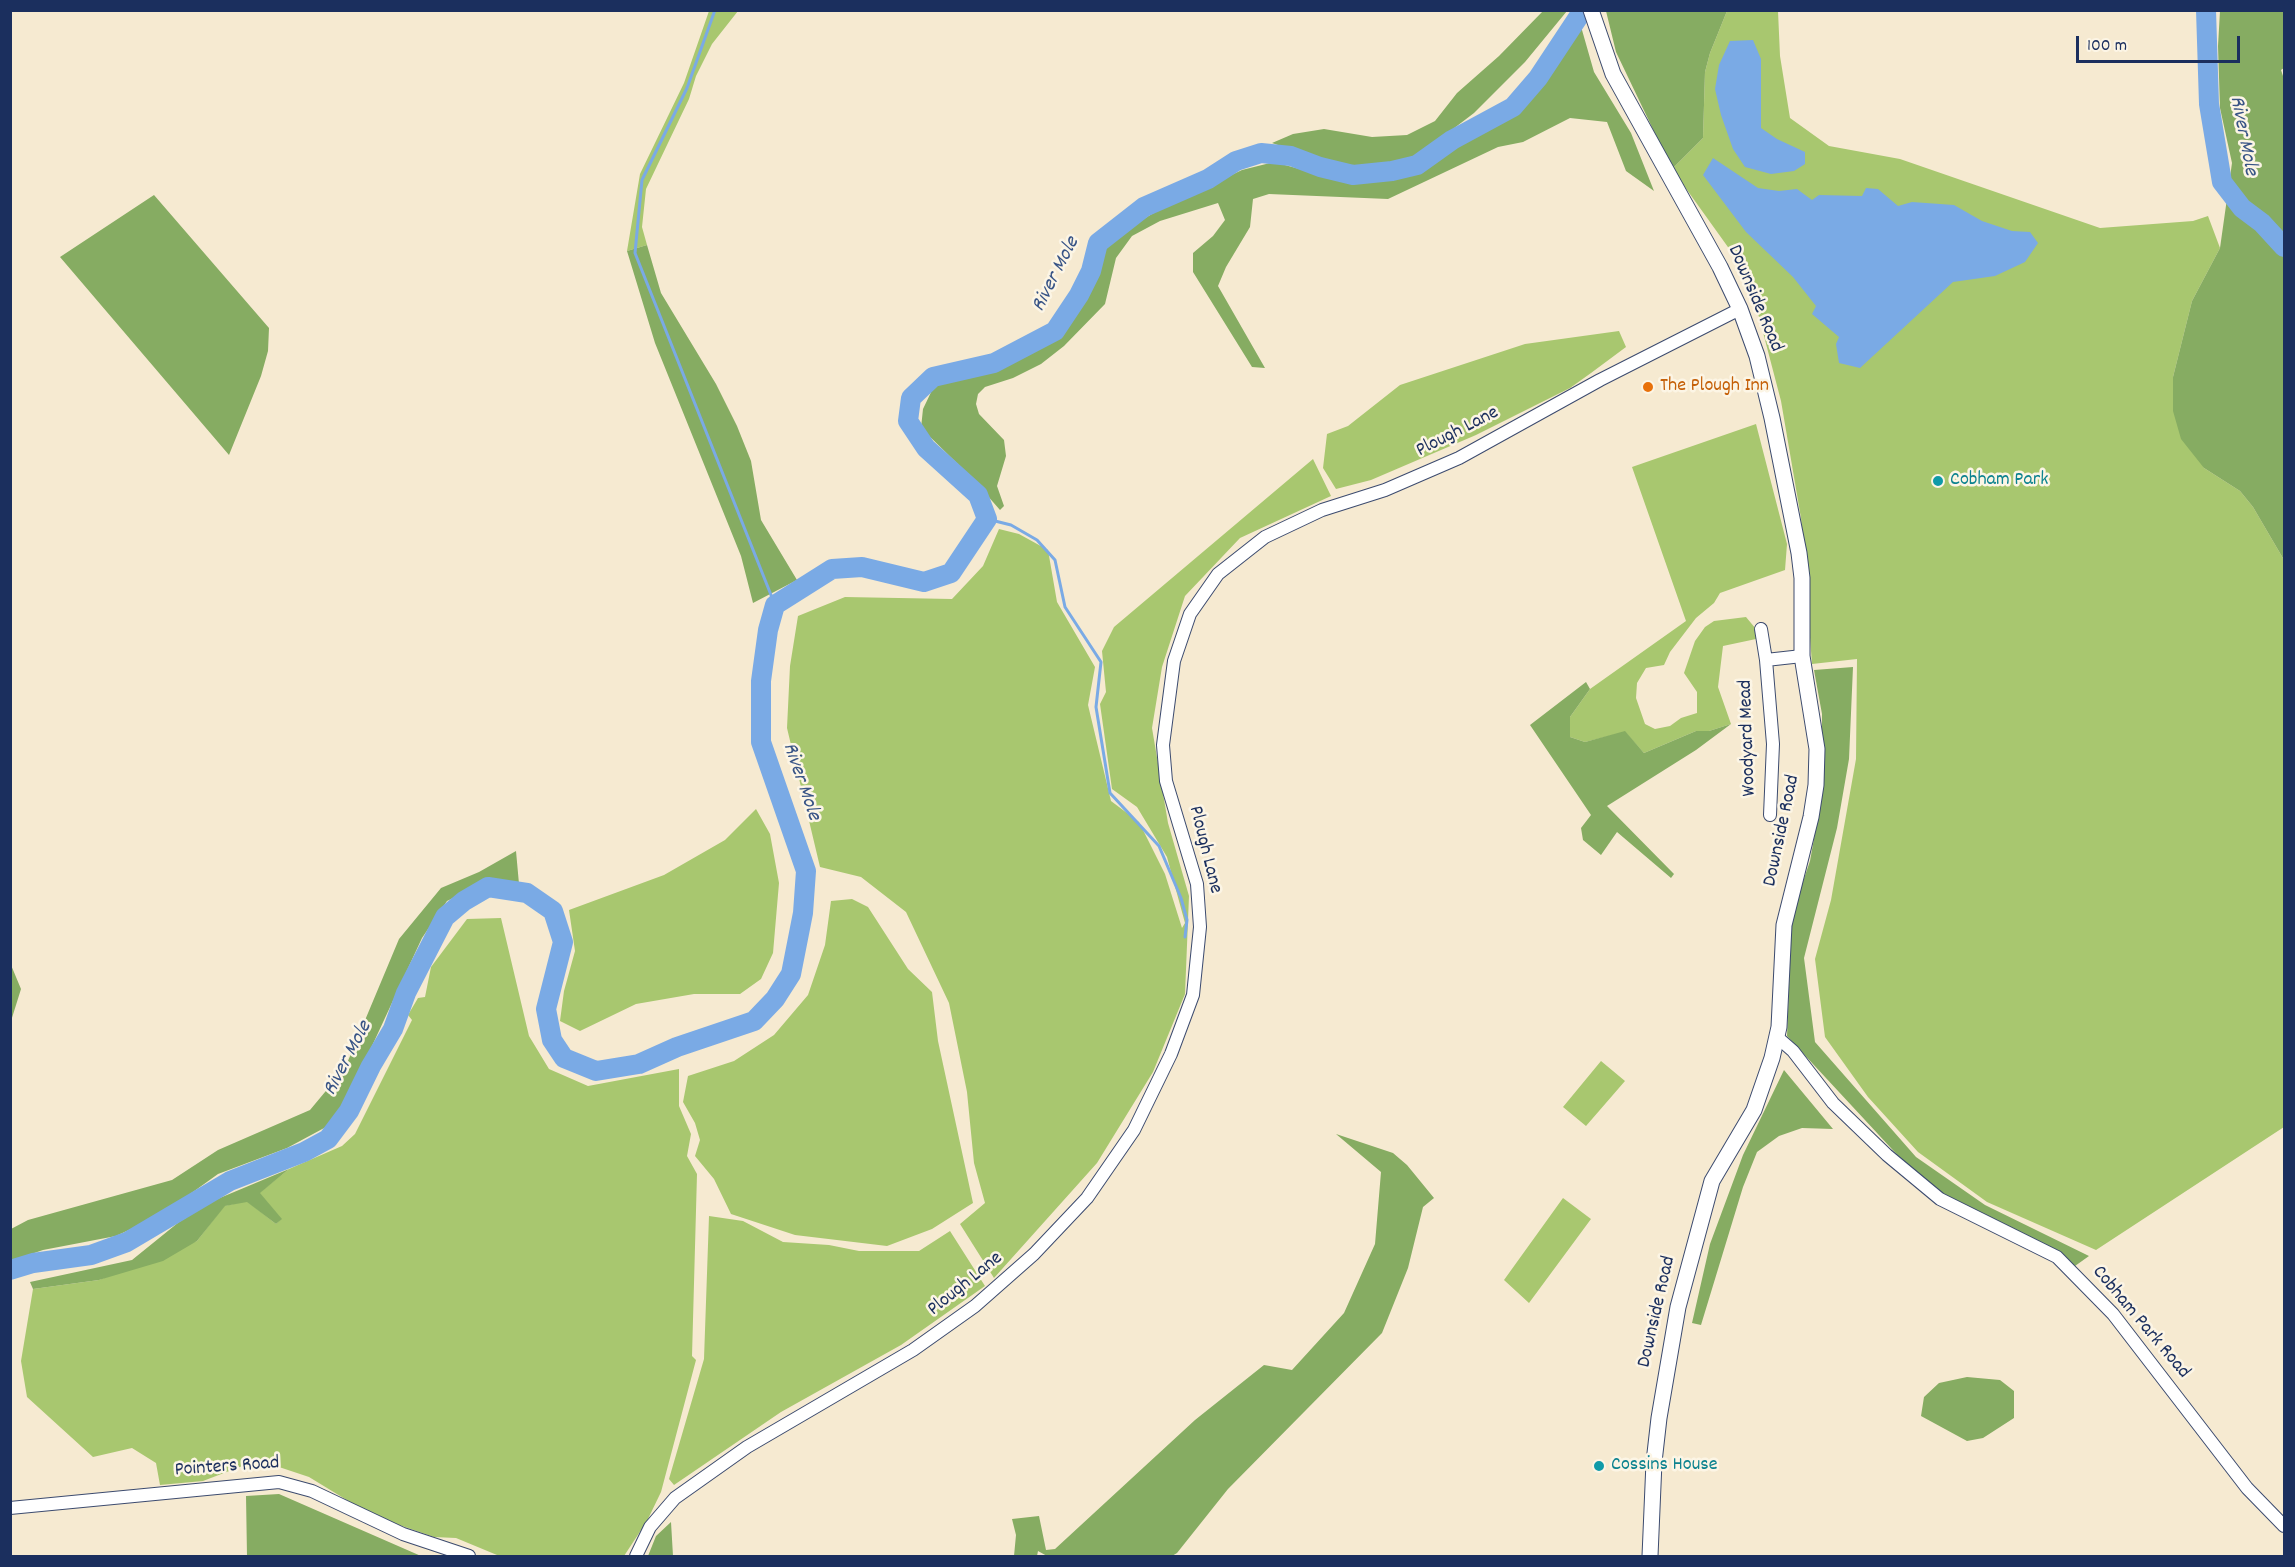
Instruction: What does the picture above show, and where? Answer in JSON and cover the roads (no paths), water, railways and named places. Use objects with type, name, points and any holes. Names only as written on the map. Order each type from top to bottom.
[{"type":"street","name":"Downside Road","points":[[1591,10],[1607,61],[1620,88],[1720,267],[1740,309],[1766,387],[1799,554],[1802,578],[1802,656],[1815,729],[1816,778],[1811,817],[1784,926],[1777,1037],[1760,1099],[1712,1181],[1678,1307],[1657,1429],[1650,1557]]},
{"type":"street","name":"Plough Lane","points":[[636,1557],[650,1527],[675,1498],[747,1447],[914,1350],[975,1306],[1034,1254],[1087,1198],[1134,1130],[1171,1054],[1193,995],[1200,927],[1197,884],[1166,781],[1163,745],[1174,661],[1190,614],[1218,574],[1265,537],[1322,510],[1385,490],[1460,458],[1597,381],[1740,309]]},
{"type":"street","name":"Woodyard Mead","points":[[1761,629],[1773,744],[1770,815]]},
{"type":"street","name":"Woodyard Mead","points":[[1766,660],[1802,656]]},
{"type":"street","name":"Cobham Park Road","points":[[1777,1037],[1790,1048],[1833,1103],[1887,1155],[1940,1199],[2057,1257],[2113,1314],[2247,1488],[2284,1526]]},
{"type":"street","name":"Pointers Road","points":[[10,1508],[279,1482],[312,1491],[403,1534],[469,1557]]},
{"type":"water","points":[[1753,40],[1761,59],[1761,128],[1777,139],[1805,152],[1805,164],[1794,171],[1771,174],[1745,167],[1733,149],[1721,115],[1715,89],[1719,65],[1730,41]]},
{"type":"water","points":[[1713,158],[1758,188],[1779,191],[1797,189],[1812,200],[1819,195],[1862,196],[1866,188],[1878,189],[1898,206],[1912,202],[1954,205],[1982,221],[2012,231],[2030,232],[2038,243],[2025,262],[1995,276],[1953,282],[1860,368],[1839,363],[1836,344],[1839,337],[1812,314],[1816,306],[1793,277],[1746,232],[1703,175]]},
{"type":"waterway","points":[[715,10],[687,88],[642,180],[635,253],[775,605]]},
{"type":"waterway","name":"River Mole","points":[[10,1270],[33,1263],[91,1255],[127,1242],[230,1181],[304,1152],[328,1139],[349,1111],[371,1066],[393,1029],[406,993],[445,917],[464,901],[488,887],[527,893],[553,911],[563,942],[546,1009],[552,1040],[564,1058],[596,1071],[639,1064],[677,1047],[754,1021],[775,999],[791,974],[803,913],[806,871],[761,742],[761,681],[768,630],[775,605],[832,569],[862,567],[924,582],[951,573],[987,519],[978,495],[926,448],[908,421],[911,398],[933,377],[994,363],[1055,331],[1079,295],[1091,271],[1098,243],[1144,207],[1208,179],[1236,161],[1261,153],[1291,156],[1320,167],[1353,175],[1392,171],[1417,165],[1452,140],[1513,107],[1538,78],[1583,10]]},
{"type":"waterway","name":"River Mole","points":[[2206,10],[2209,104],[2222,182],[2242,208],[2262,223],[2284,247]]},
{"type":"waterway","points":[[987,519],[1011,525],[1037,540],[1055,560],[1065,607],[1101,662],[1096,707],[1110,793],[1159,846],[1181,898],[1187,920],[1185,937]]},
{"type":"place","name":"The Plough Inn","points":[[1648,387]]},
{"type":"place","name":"Cobham Park","points":[[1938,481]]},
{"type":"place","name":"Cossins House","points":[[1599,1466]]}]
